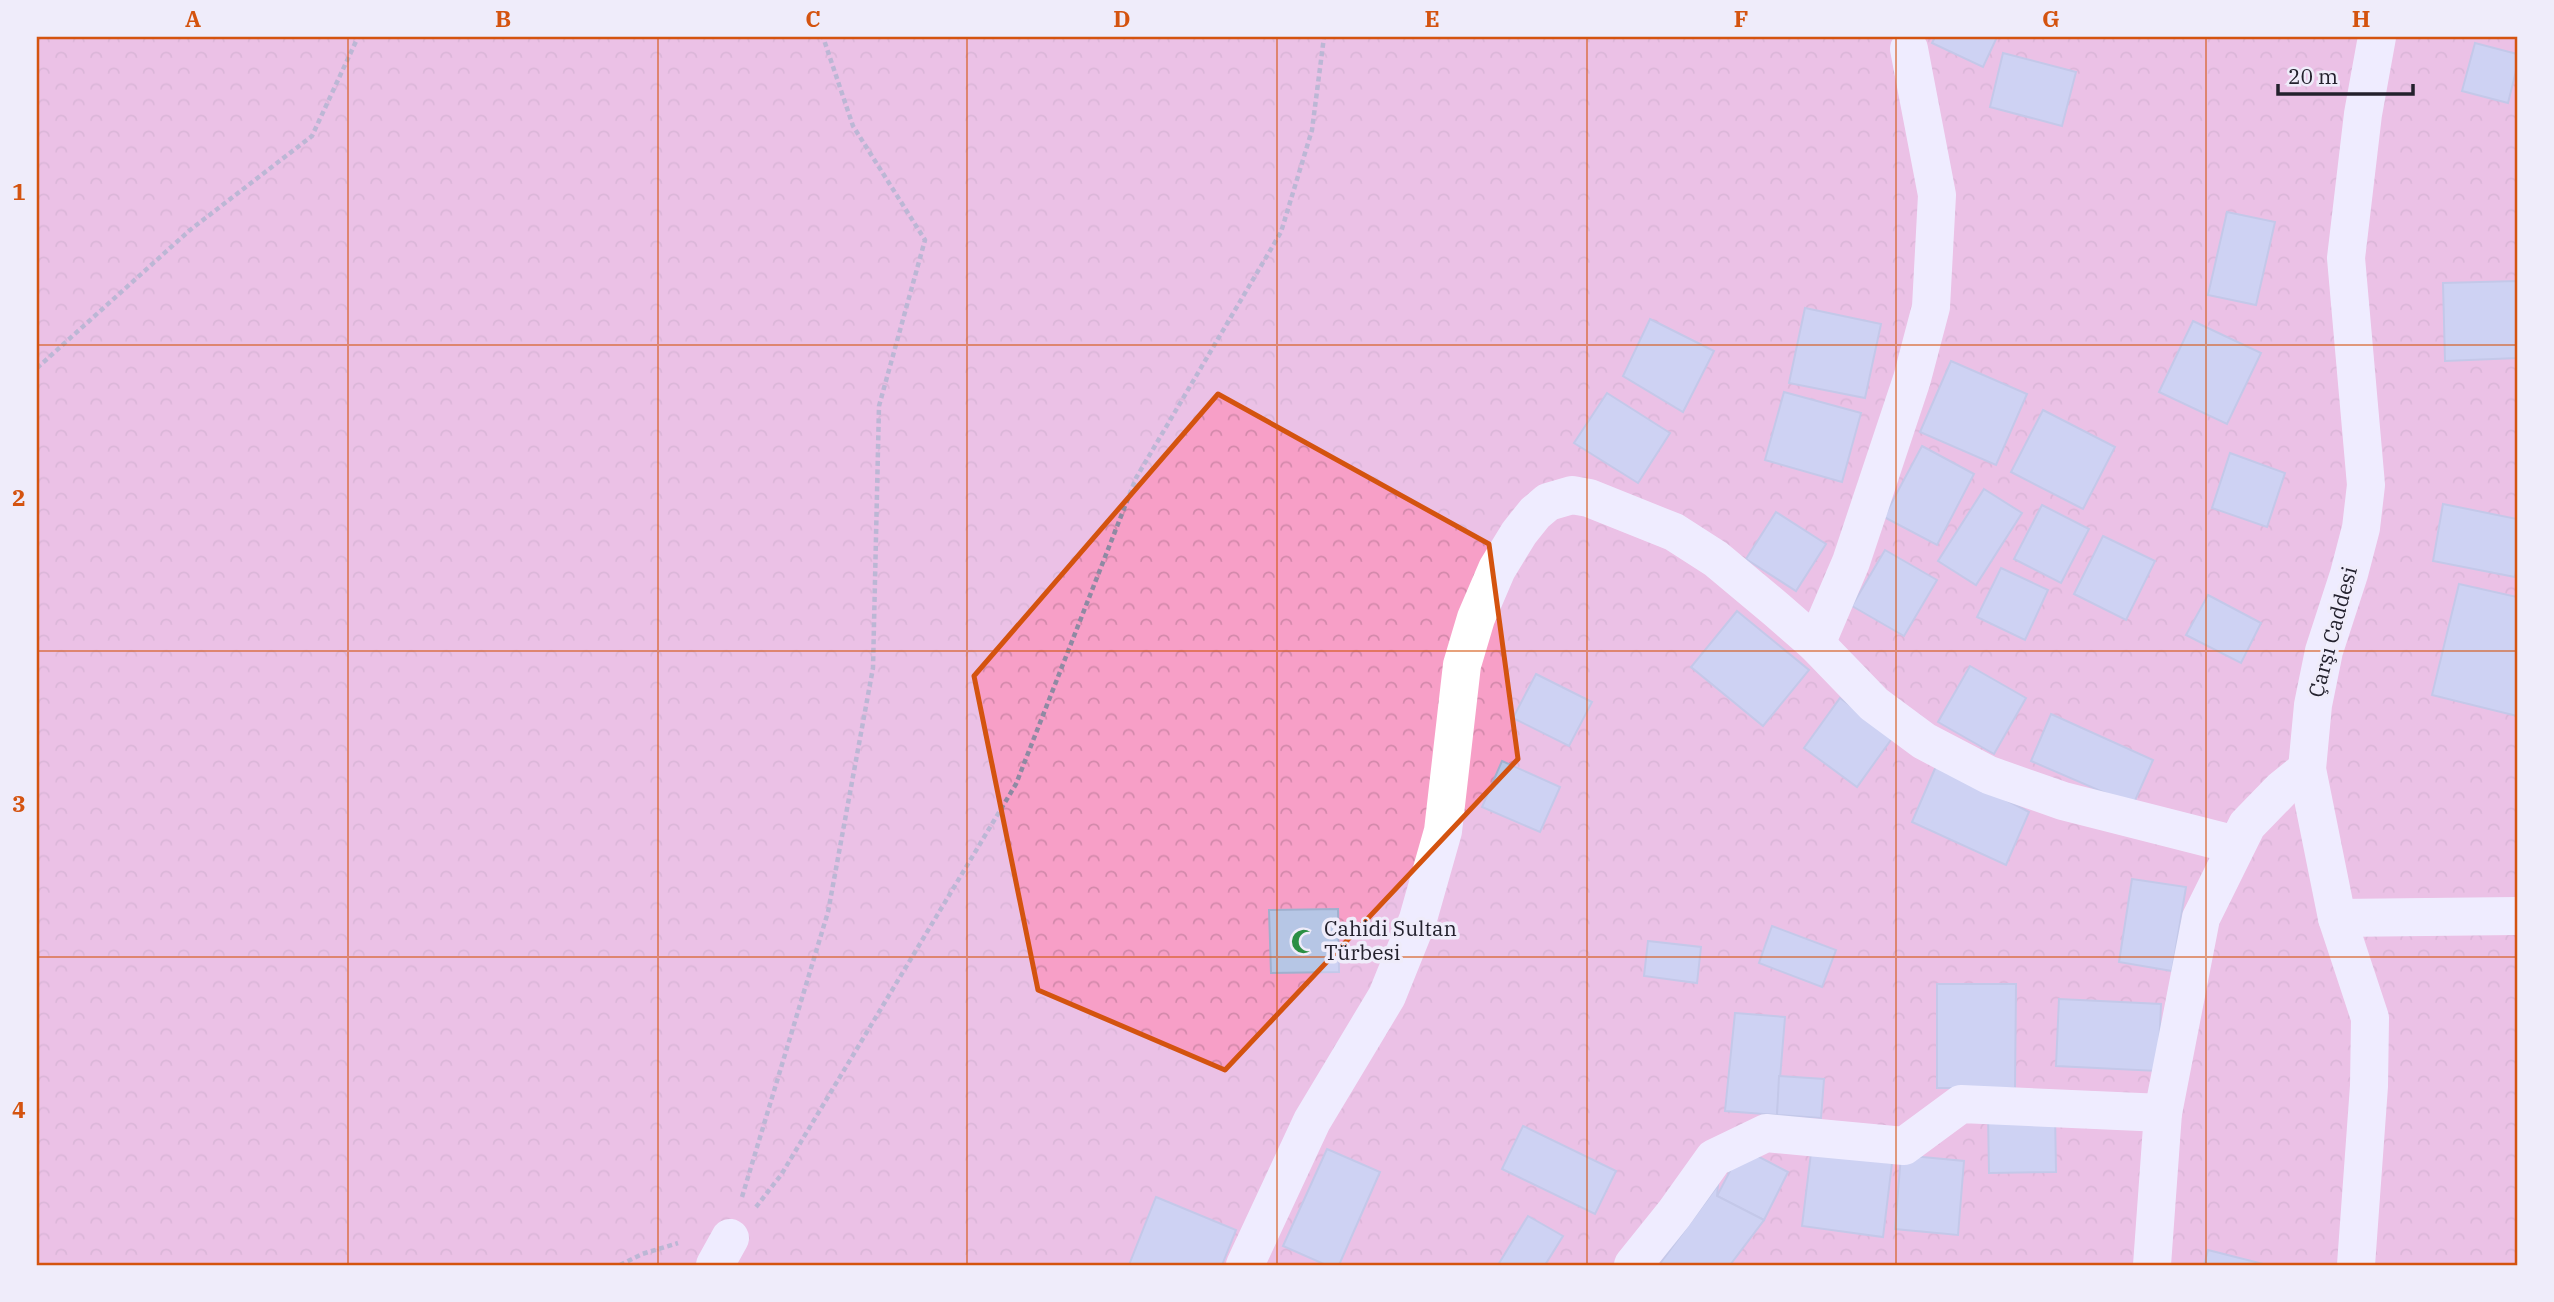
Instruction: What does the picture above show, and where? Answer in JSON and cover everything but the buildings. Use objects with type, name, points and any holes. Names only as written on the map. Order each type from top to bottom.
[{"type":"street","name":"Çarşı Caddesi","points":[[2356,1265],[2369,1086],[2370,1018],[2337,918],[2307,769],[2313,705],[2325,651],[2361,528],[2366,485],[2346,258],[2363,114],[2376,37]]},
{"type":"street","points":[[1816,644],[1851,562],[1912,379],[1931,307],[1937,194],[1909,49]]},
{"type":"street","points":[[1245,1265],[1312,1121],[1387,996],[1418,919],[1443,831],[1462,665],[1476,618],[1497,569],[1535,513],[1548,502],[1572,495],[1589,498],[1674,532],[1716,559],[1816,644],[1874,704],[1924,741],[1989,775],[2063,801],[2236,845]]},
{"type":"street","points":[[2152,1265],[2163,1113],[2200,918],[2247,825],[2282,789],[2307,769]]},
{"type":"street","points":[[2337,918],[2517,916]]},
{"type":"street","points":[[1633,1265],[1714,1158],[1766,1133],[1903,1146],[1961,1104],[2163,1113]]},
{"type":"path","points":[[37,368],[190,230],[312,136],[358,37]]},
{"type":"path","points":[[722,1252],[828,912],[873,668],[879,406],[925,240],[853,125],[823,37]]},
{"type":"path","points":[[722,1252],[781,1175],[1016,784],[1136,478],[1282,232],[1312,130],[1324,37]]},
{"type":"highlighted area","points":[[1218,394],[1489,544],[1518,759],[1225,1070],[1038,990],[974,676]]},
{"type":"green space","points":[[37,37],[2517,37],[2517,1265],[37,1265]]},
{"type":"place","name":"Cahidi Sultan Türbesi","points":[[1304,941]]}]
